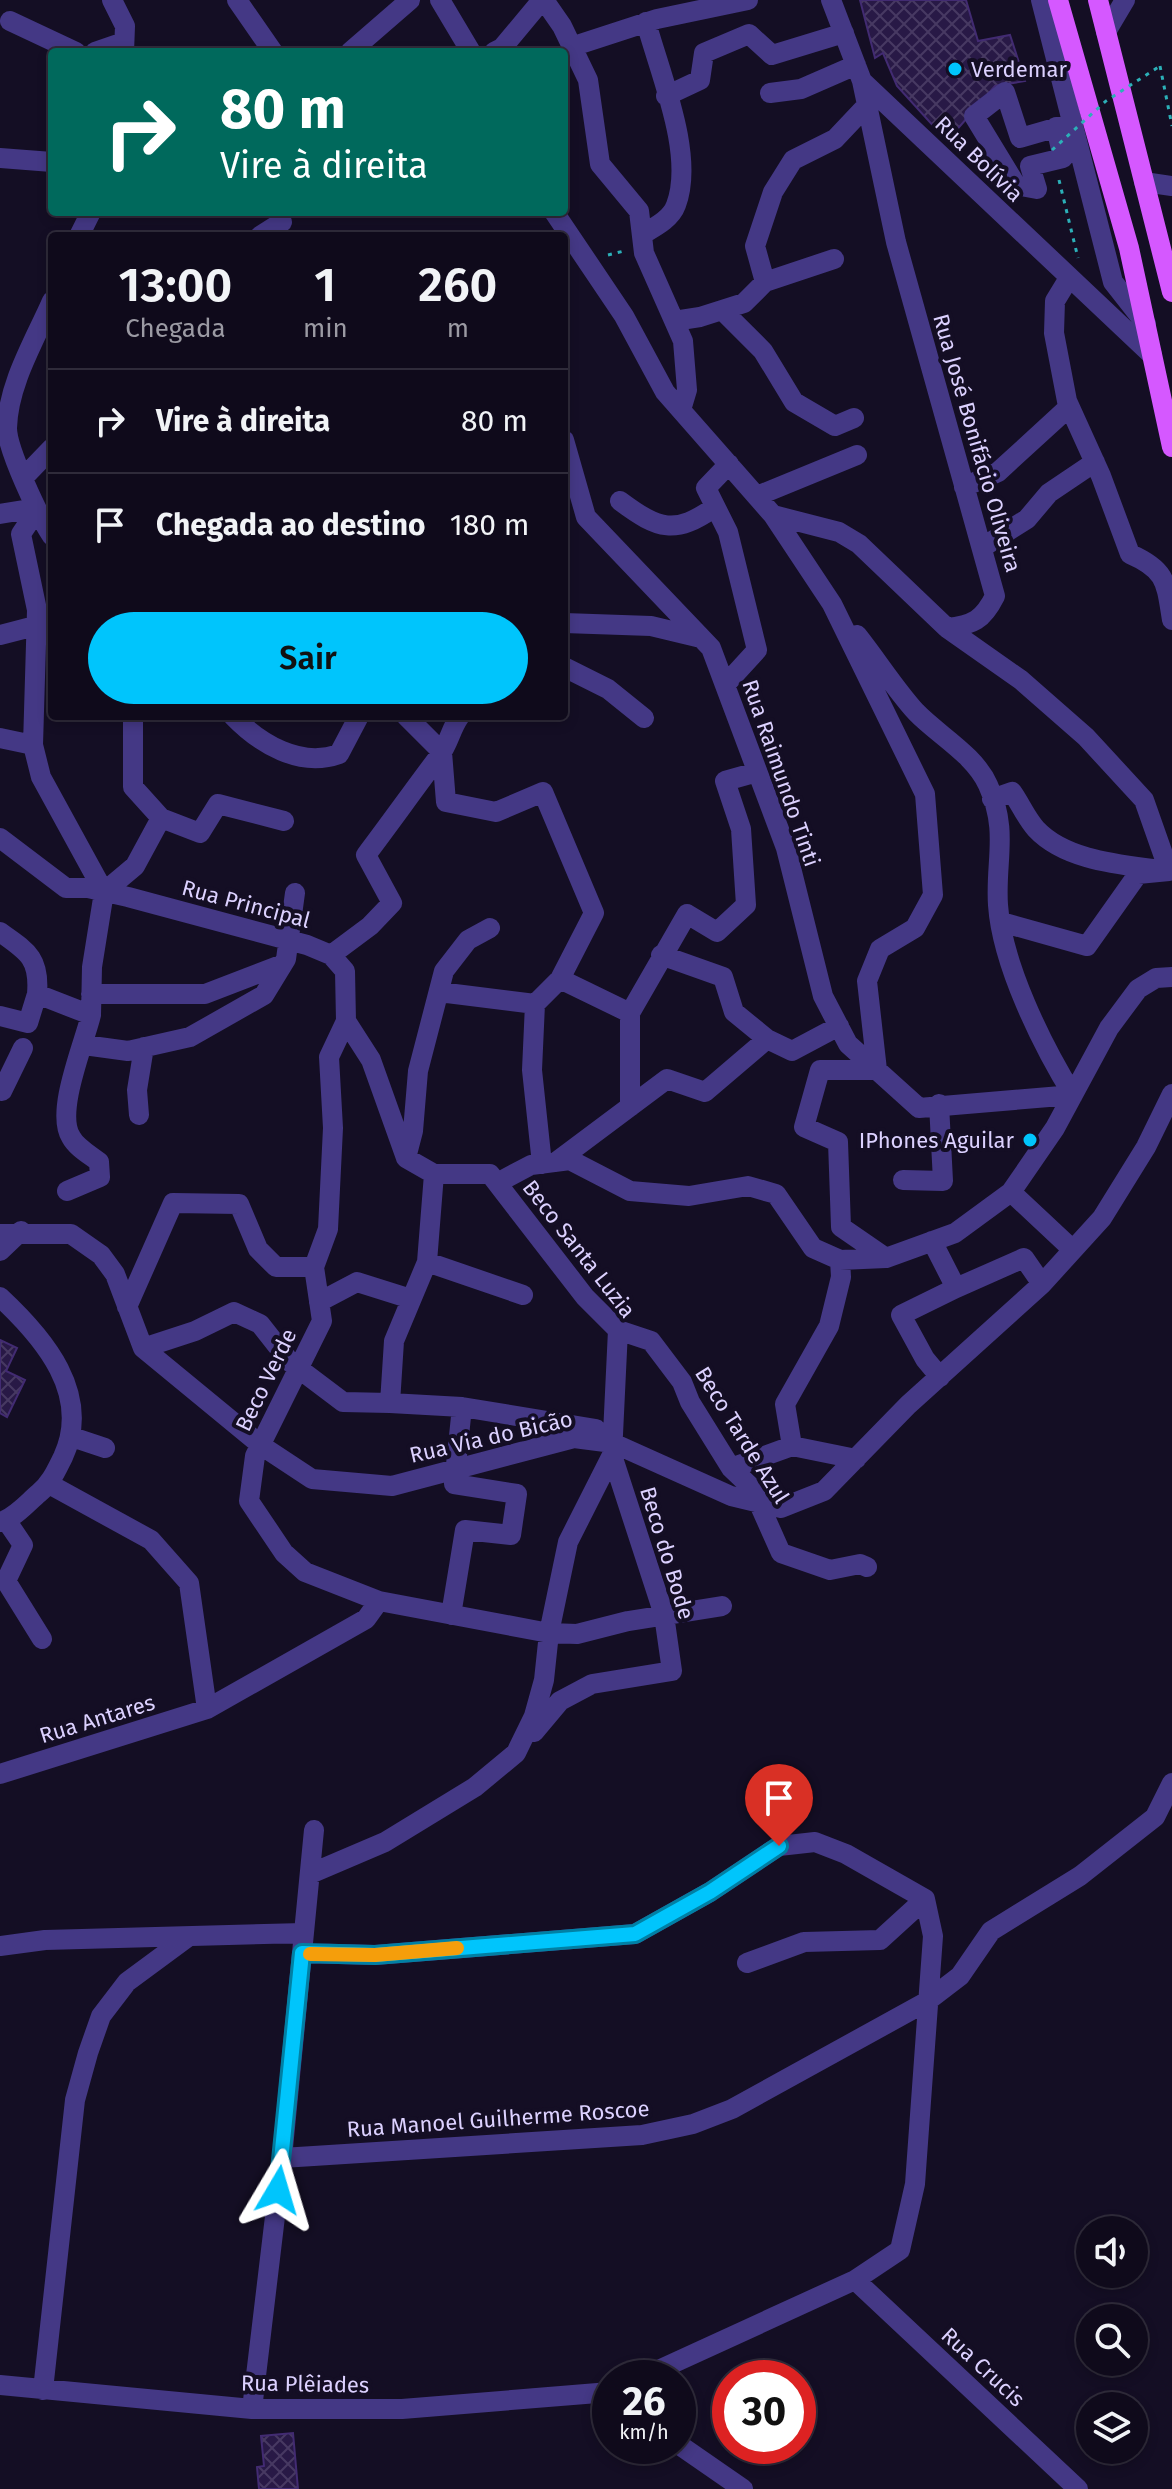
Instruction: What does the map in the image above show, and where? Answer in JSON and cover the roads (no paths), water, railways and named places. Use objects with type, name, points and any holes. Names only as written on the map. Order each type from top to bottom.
[{"type":"main road","points":[[1058,0],[1129,248],[1140,329],[1152,355],[1172,447]]},
{"type":"main road","points":[[1098,0],[1172,292]]},
{"type":"street","points":[[112,0],[125,26],[124,47]]},
{"type":"street","points":[[237,0],[270,48]]},
{"type":"street","points":[[355,48],[410,0]]},
{"type":"street","points":[[440,0],[469,48]]},
{"type":"street","points":[[502,48],[543,0],[588,80],[600,164],[639,211],[644,244],[683,341],[687,390],[681,410]]},
{"type":"street","points":[[571,47],[694,5],[748,0]]},
{"type":"street","name":"Rua Bolívia","points":[[831,0],[859,73],[1140,329]]},
{"type":"street","points":[[1041,0],[1064,125],[1113,282],[1140,329]]},
{"type":"street","points":[[1106,32],[1125,0]]},
{"type":"street","points":[[10,21],[67,48]]},
{"type":"street","points":[[644,244],[675,207],[684,164],[646,22]]},
{"type":"street","points":[[666,96],[700,80],[704,53],[749,34],[772,55],[844,33]]},
{"type":"street","points":[[770,93],[801,89],[859,73]]},
{"type":"street","name":"Rua José Bonifácio Oliveira","points":[[859,73],[869,103],[896,242],[995,596],[988,610],[974,625],[947,628]]},
{"type":"street","points":[[1005,92],[1020,138],[1064,125],[1063,158],[1030,166],[1037,189],[1016,185],[974,116],[1005,92]]},
{"type":"street","points":[[765,282],[755,246],[773,192],[793,160],[835,139],[869,103]]},
{"type":"street","points":[[0,158],[48,162]]},
{"type":"street","points":[[1144,182],[1172,186]]},
{"type":"street","points":[[576,256],[624,316],[665,392],[773,515],[832,604],[915,711],[974,766],[988,785],[1003,841],[998,905],[1001,922],[1043,1048],[1073,1095]]},
{"type":"street","points":[[674,321],[744,303],[765,282],[834,259]]},
{"type":"street","points":[[1074,270],[1055,301],[1054,333],[1069,407],[1095,462],[1130,554],[1150,563],[1165,578],[1172,620]]},
{"type":"street","points":[[48,308],[9,373],[7,430],[36,509],[48,529]]},
{"type":"street","points":[[722,310],[763,351],[794,402],[835,426],[854,418]]},
{"type":"street","points":[[964,487],[998,472],[1069,407]]},
{"type":"street","points":[[24,477],[48,452]]},
{"type":"street","name":"Rua Raimundo Tinti","points":[[568,454],[586,517],[711,648],[786,848],[823,996],[848,1044],[919,1108],[1073,1095]]},
{"type":"street","points":[[757,496],[857,455]]},
{"type":"street","points":[[983,547],[1027,519],[1049,493],[1095,462]]},
{"type":"street","points":[[725,685],[757,650],[728,532],[706,488],[729,464]]},
{"type":"street","points":[[620,501],[645,520],[664,525],[689,525],[715,507]]},
{"type":"street","points":[[0,514],[36,509]]},
{"type":"street","points":[[36,509],[21,534],[37,610],[33,745],[41,777],[104,892],[84,1045],[65,1101],[66,1127],[71,1139],[99,1162],[100,1177],[67,1191]]},
{"type":"street","points":[[773,515],[839,532],[859,544],[947,628],[1021,680],[1086,737],[1144,800],[1169,871]]},
{"type":"street","points":[[832,604],[925,794],[932,856],[933,895],[915,928],[880,949],[867,981],[877,1070],[820,1070],[804,1127],[838,1142],[841,1227],[886,1258]]},
{"type":"street","points":[[568,623],[651,626],[701,638]]},
{"type":"street","points":[[0,635],[35,626]]},
{"type":"street","points":[[568,669],[608,689],[644,718]]},
{"type":"street","points":[[133,720],[133,787],[161,818],[200,833],[218,804],[284,821]]},
{"type":"street","points":[[237,720],[250,734],[271,745],[316,759],[339,754],[357,720]]},
{"type":"street","points":[[410,720],[442,752],[446,802],[496,812],[543,792],[594,913],[560,979],[535,1004],[532,1070],[549,1163]]},
{"type":"street","points":[[331,955],[370,926],[392,903],[366,855],[410,796],[420,777],[442,752],[458,720]]},
{"type":"street","points":[[0,738],[33,745]]},
{"type":"street","points":[[630,1107],[630,1013],[661,955],[687,914],[717,932],[746,905],[741,829],[725,781],[757,772]]},
{"type":"street","points":[[992,799],[1012,792],[1033,826],[1044,837],[1100,862],[1169,871]]},
{"type":"street","points":[[104,892],[135,866],[161,818]]},
{"type":"street","name":"Rua Principal","points":[[0,838],[66,888],[104,892],[290,940],[331,955],[345,971],[346,1021]]},
{"type":"street","points":[[1001,922],[1087,946],[1138,874],[1169,871]]},
{"type":"street","points":[[84,1045],[128,1051],[190,1037],[264,995],[283,964],[290,940],[295,893]]},
{"type":"street","points":[[406,1158],[413,1131],[418,1071],[444,971],[468,940],[490,928]]},
{"type":"street","points":[[0,932],[28,951],[39,974],[37,994],[28,1023],[1,1014]]},
{"type":"street","points":[[661,955],[723,977],[734,1012],[767,1039],[792,1051],[839,1026]]},
{"type":"street","points":[[37,994],[91,1005],[205,994],[283,964]]},
{"type":"street","points":[[346,1021],[371,1060],[406,1158],[434,1174],[494,1179],[531,1165],[570,1160],[630,1191],[689,1196],[748,1186],[776,1194],[813,1248],[840,1260],[886,1258],[955,1233],[1011,1192],[1055,1128],[1109,1028],[1138,989],[1156,978],[1172,977]]},
{"type":"street","points":[[560,979],[630,1013]]},
{"type":"street","points":[[439,992],[535,1004]]},
{"type":"street","name":"Beco Verde","points":[[346,1021],[329,1057],[333,1128],[328,1229],[314,1267],[322,1321],[255,1456],[249,1501],[284,1553],[305,1572],[379,1601],[549,1633],[577,1634],[722,1606]]},
{"type":"street","points":[[549,1163],[667,1079],[705,1092],[767,1039]]},
{"type":"street","points":[[139,1115],[137,1090],[144,1047]]},
{"type":"street","points":[[0,1089],[2,1091],[23,1048]]},
{"type":"street","name":"Rua Via do Bicão","points":[[0,1234],[21,1231],[71,1234],[101,1255],[115,1274],[143,1348],[262,1446],[312,1479],[392,1486],[574,1438],[613,1443],[760,1505],[781,1508],[824,1491],[940,1377],[1042,1284],[1102,1218],[1125,1183],[1172,1094]]},
{"type":"street","points":[[903,1180],[943,1181],[939,1104]]},
{"type":"street","points":[[390,1403],[394,1341],[427,1262],[434,1174]]},
{"type":"street","name":"Beco Santa Luzia","points":[[494,1179],[585,1297],[618,1330],[613,1443],[568,1542],[549,1633],[544,1680],[534,1716],[516,1753]]},
{"type":"street","points":[[1011,1192],[1073,1250]]},
{"type":"street","points":[[127,1307],[173,1203],[239,1204],[258,1249],[276,1267],[314,1267]]},
{"type":"street","points":[[0,1251],[21,1231]]},
{"type":"street","points":[[932,1241],[956,1288]]},
{"type":"street","points":[[940,1377],[925,1359],[901,1315],[1024,1258],[1042,1284]]},
{"type":"street","points":[[792,1446],[785,1404],[829,1326],[841,1277],[840,1260]]},
{"type":"street","points":[[427,1262],[523,1295]]},
{"type":"street","points":[[319,1302],[357,1282],[411,1299]]},
{"type":"street","points":[[0,1297],[32,1326],[66,1380],[73,1421],[72,1437],[49,1484],[3,1521],[23,1545],[6,1581],[42,1639]]},
{"type":"street","points":[[0,1305],[32,1326]]},
{"type":"street","points":[[143,1348],[195,1331],[234,1312],[260,1324],[290,1362],[343,1402],[462,1407],[613,1443]]},
{"type":"street","name":"Beco Tarde Azul","points":[[618,1330],[651,1341],[682,1382],[690,1402],[731,1468],[752,1488],[781,1553],[830,1570],[860,1564],[867,1567]]},
{"type":"street","points":[[451,1615],[465,1530],[511,1535],[517,1494],[454,1484],[462,1407]]},
{"type":"street","points":[[72,1437],[105,1448]]},
{"type":"street","name":"Beco do Bode","points":[[516,1753],[560,1701],[592,1684],[672,1671],[664,1615],[613,1443]]},
{"type":"street","points":[[731,1468],[792,1446],[856,1459]]},
{"type":"street","points":[[49,1484],[151,1540],[189,1583],[207,1709]]},
{"type":"street","name":"Rua Antares","points":[[0,1774],[207,1709],[366,1619],[379,1601]]},
{"type":"street","points":[[310,1874],[385,1842],[475,1787],[516,1753]]},
{"type":"street","name":"Rua Manoel Guilherme Roscoe","points":[[282,2158],[642,2135],[693,2124],[732,2109],[926,2002],[960,1976],[991,1931],[1080,1876],[1155,1817],[1172,1783]]},
{"type":"street","points":[[252,2409],[282,2158],[314,1830]]},
{"type":"street","points":[[0,1946],[45,1940],[188,1937],[303,1943],[375,1955],[635,1934],[710,1892],[779,1846],[815,1842],[846,1854],[925,1899],[933,1936],[915,2184],[900,2250],[855,2280],[680,2360]]},
{"type":"street","points":[[747,1963],[804,1942],[880,1940],[925,1899]]},
{"type":"street","points":[[43,2390],[75,2100],[88,2053],[101,2016],[127,1982],[188,1937]]},
{"type":"street","name":"Rua Crucis","points":[[855,2280],[1078,2489]]},
{"type":"street","name":"Rua Plêiades","points":[[0,2385],[252,2409],[402,2409],[592,2396]]},
{"type":"street","points":[[696,2456],[743,2489]]},
{"type":"place","name":"Verdemar","points":[[955,69]]},
{"type":"place","name":"IPhones Aguilar","points":[[1030,1140]]}]
